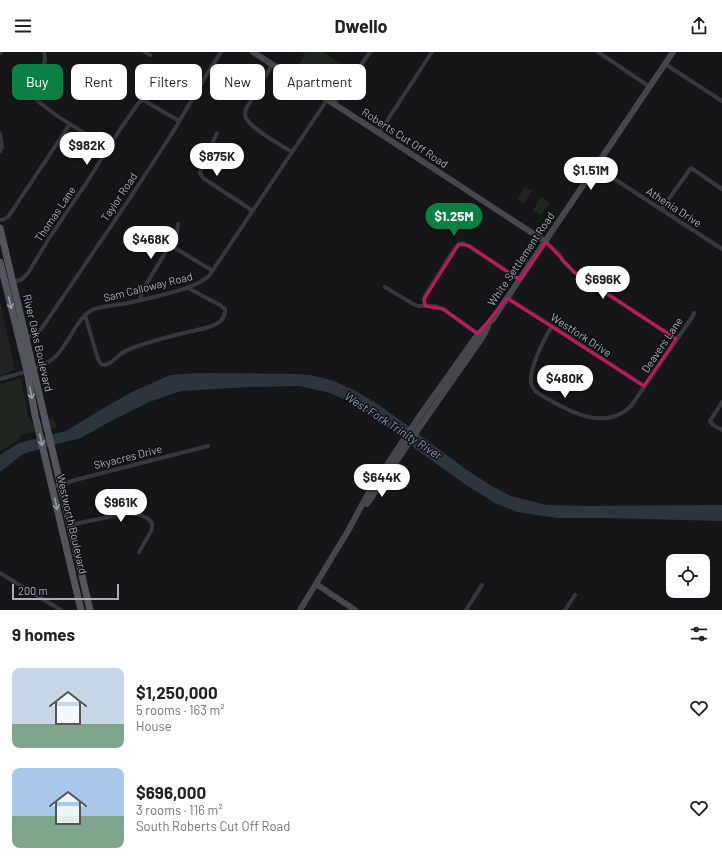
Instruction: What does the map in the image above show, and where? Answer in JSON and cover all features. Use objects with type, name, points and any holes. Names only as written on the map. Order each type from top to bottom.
[{"type":"main road","name":"Roberts Cut Off Road","points":[[253,52],[272,65]]},
{"type":"main road","name":"White Settlement Road","points":[[300,610],[348,531],[423,416],[473,346],[482,338],[493,319],[674,52]]},
{"type":"main road","name":"Roberts Cut Off Road","points":[[327,100],[546,242]]},
{"type":"main road","name":"River Oaks Boulevard","points":[[0,228],[9,283],[30,370],[43,413],[55,462]]},
{"type":"main road","name":"River Oaks Boulevard","points":[[0,262],[9,283]]},
{"type":"main road","name":"White Settlement Road","points":[[473,346],[478,334],[493,319]]},
{"type":"main road","name":"River Oaks Boulevard","points":[[30,370],[35,415],[47,466]]},
{"type":"main road","name":"Westworth Boulevard","points":[[55,462],[90,610]]},
{"type":"main road","name":"Westworth Boulevard","points":[[47,466],[81,610]]},
{"type":"main road","points":[[322,574],[323,583],[326,590]]},
{"type":"main road","points":[[316,584],[355,610]]},
{"type":"street","points":[[44,52],[46,58],[34,83],[33,92],[36,98],[60,118],[109,147]]},
{"type":"street","points":[[145,52],[150,55]]},
{"type":"street","name":"Taylor Road","points":[[23,339],[40,331],[128,201],[221,52]]},
{"type":"street","points":[[334,104],[370,52]]},
{"type":"street","points":[[379,133],[432,52]]},
{"type":"street","points":[[598,52],[650,87]]},
{"type":"street","points":[[665,64],[722,101]]},
{"type":"street","points":[[272,65],[246,109],[246,120],[257,130],[292,152]]},
{"type":"street","name":"Thomas Lane","points":[[9,283],[21,280],[28,273],[121,128],[141,100],[179,121]]},
{"type":"street","name":"Sam Calloway Road","points":[[85,315],[93,309],[140,300],[188,288],[202,282],[209,276],[327,100]]},
{"type":"street","points":[[0,220],[8,217],[70,124]]},
{"type":"street","points":[[0,133],[2,147],[0,151]]},
{"type":"street","points":[[217,133],[200,173],[203,178],[253,211]]},
{"type":"street","name":"Athenia Drive","points":[[596,167],[722,249]]},
{"type":"street","points":[[661,210],[691,168],[722,189]]},
{"type":"street","points":[[140,300],[142,291],[178,231],[178,224]]},
{"type":"street","points":[[546,242],[560,255],[563,261],[574,272],[676,339]]},
{"type":"street","points":[[425,306],[425,296],[459,244],[463,243],[469,246],[520,280]]},
{"type":"street","points":[[170,244],[213,271]]},
{"type":"street","points":[[385,287],[418,306],[436,306],[442,309],[478,334]]},
{"type":"street","points":[[85,315],[99,362],[104,365],[109,363],[121,353],[132,348],[177,334],[211,327],[226,315],[225,309],[220,305],[188,288]]},
{"type":"street","name":"Westfork Drive","points":[[508,298],[644,386]]},
{"type":"street","name":"Deavers Lane","points":[[552,326],[538,354],[531,376],[531,385],[536,392],[575,413],[588,417],[613,417],[631,406],[694,313]]},
{"type":"street","points":[[0,379],[45,364],[57,355],[85,315]]},
{"type":"street","points":[[722,402],[710,421],[713,425],[722,430]]},
{"type":"street","name":"Skyacres Drive","points":[[52,487],[208,446]]},
{"type":"street","points":[[70,525],[127,513],[140,515],[147,518],[152,523],[152,528],[139,552]]},
{"type":"street","points":[[0,573],[62,610]]},
{"type":"street","points":[[466,610],[482,585]]},
{"type":"street","points":[[565,610],[575,595]]},
{"type":"highlighted area","points":[[546,242],[574,272],[676,339],[644,386],[507,298],[478,334],[443,309],[425,306],[424,299],[459,244],[469,246],[520,280]]},
{"type":"shaded area","points":[[301,52],[323,52],[342,64],[299,64],[305,55]]},
{"type":"shaded area","points":[[524,187],[532,190],[532,193],[531,192],[523,204],[520,200],[517,200],[517,198]]},
{"type":"shaded area","points":[[542,197],[548,201],[549,205],[542,213],[543,215],[540,215],[533,211],[533,209]]},
{"type":"shaded area","points":[[0,302],[15,370],[0,376]]},
{"type":"shaded area","points":[[21,378],[28,417],[33,424],[51,419],[52,415],[57,427],[22,434],[19,440],[0,451],[0,384]]},
{"type":"water","name":"West Fork Trinity River","points":[[197,373],[298,374],[311,375],[334,381],[354,390],[379,405],[464,468],[490,485],[511,496],[546,505],[722,505],[722,521],[557,518],[517,512],[495,503],[466,485],[355,404],[327,392],[299,386],[181,391],[149,402],[81,438],[23,454],[0,472],[0,455],[19,443],[66,431],[132,392],[170,375]]}]
